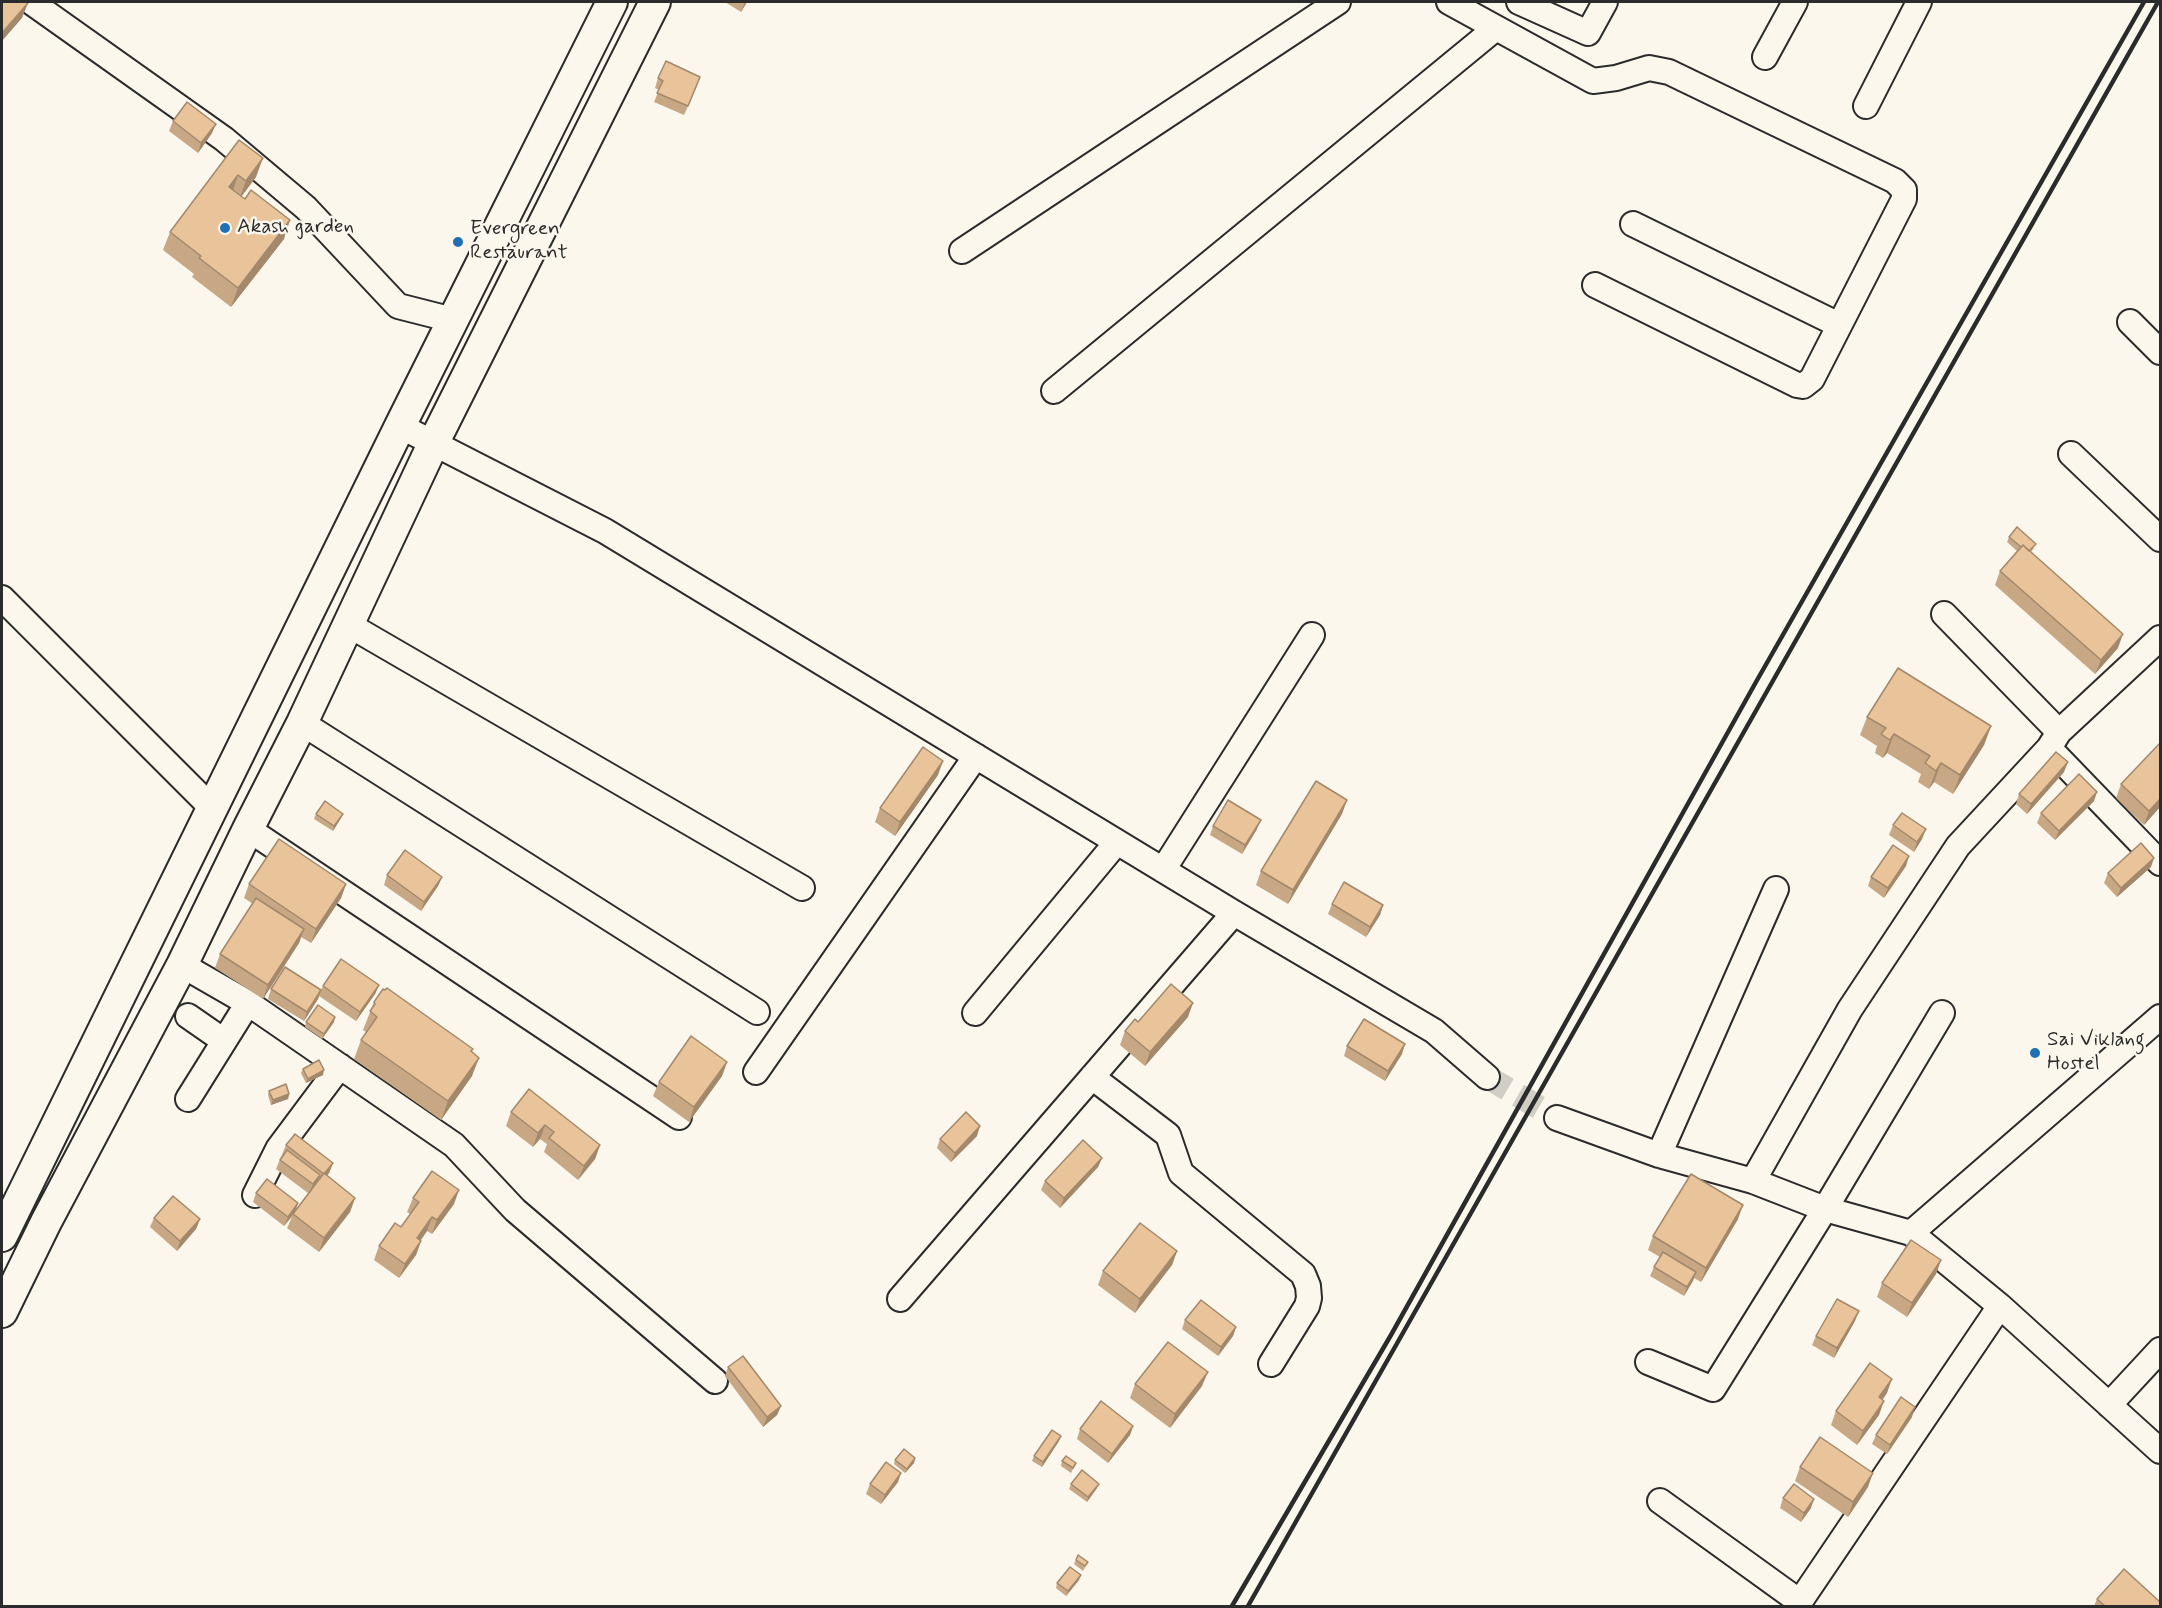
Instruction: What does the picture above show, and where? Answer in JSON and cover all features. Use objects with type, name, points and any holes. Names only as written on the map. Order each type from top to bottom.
[{"type":"main road","points":[[2,1236],[400,426],[612,2]]},
{"type":"main road","points":[[2,1312],[46,1222],[182,965],[302,723],[434,442],[655,2]]},
{"type":"street","points":[[31,2],[224,139],[306,208],[398,306],[453,320]]},
{"type":"street","points":[[962,251],[1338,2]]},
{"type":"street","points":[[1449,2],[1593,81],[1616,78],[1649,68],[1669,72],[1895,181],[1904,190],[1904,199],[1812,379],[1803,386],[1797,386],[1595,285]]},
{"type":"street","points":[[1519,2],[1588,33],[1605,2]]},
{"type":"street","points":[[1765,57],[1795,2]]},
{"type":"street","points":[[1866,106],[1919,2]]},
{"type":"street","points":[[1054,391],[1496,28]]},
{"type":"street","points":[[1633,224],[1839,325]]},
{"type":"street","points":[[2130,322],[2160,352]]},
{"type":"street","points":[[400,426],[605,531],[1234,913],[1434,1031],[1487,1077]]},
{"type":"street","points":[[2071,454],[2160,539]]},
{"type":"street","points":[[2,598],[212,808]]},
{"type":"street","points":[[1944,614],[2160,863]]},
{"type":"street","points":[[349,625],[802,888]]},
{"type":"street","points":[[1163,870],[1312,635]]},
{"type":"street","points":[[1753,1181],[1850,1009],[1958,846],[2054,740],[2160,638]]},
{"type":"street","points":[[302,723],[757,1012]]},
{"type":"street","points":[[756,1072],[976,756]]},
{"type":"street","points":[[248,829],[679,1117]]},
{"type":"street","points":[[975,1013],[1117,842]]},
{"type":"street","points":[[1659,1155],[1776,890]]},
{"type":"street","points":[[900,1299],[1234,913]]},
{"type":"street","points":[[182,965],[248,1003],[454,1145],[515,1210],[715,1381]]},
{"type":"street","points":[[188,1099],[248,1003]]},
{"type":"street","points":[[1648,1362],[1713,1389],[1825,1209],[1942,1013]]},
{"type":"street","points":[[188,1016],[224,1041]]},
{"type":"street","points":[[1911,1233],[2160,1017]]},
{"type":"street","points":[[255,1195],[278,1149],[340,1066]]},
{"type":"street","points":[[1092,1077],[1168,1135],[1181,1173],[1303,1275],[1308,1286],[1307,1306],[1271,1364]]},
{"type":"street","points":[[1557,1118],[1659,1155],[1753,1181],[1825,1209],[1911,1233],[2000,1306],[2160,1451]]},
{"type":"street","points":[[1660,1502],[1798,1604],[2000,1306]]},
{"type":"street","points":[[2109,1405],[2160,1350]]},
{"type":"building","points":[[2,2],[28,3],[2,33]]},
{"type":"building","points":[[666,61],[700,77],[688,106],[657,93],[663,81],[658,78]]},
{"type":"building","points":[[187,102],[216,124],[201,143],[173,121]]},
{"type":"building","name":"Akash garden","points":[[239,140],[263,158],[246,181],[238,175],[229,187],[245,199],[251,190],[290,220],[238,288],[170,232]]},
{"type":"building","points":[[2017,527],[2036,544],[2029,551],[2009,537]]},
{"type":"building","points":[[2023,545],[2123,634],[2101,660],[2000,571]]},
{"type":"building","points":[[1898,668],[1991,726],[1960,775],[1941,763],[1936,771],[1925,763],[1930,756],[1894,734],[1890,740],[1881,734],[1886,728],[1867,717]]},
{"type":"building","points":[[2160,743],[2160,799],[2149,811],[2121,784]]},
{"type":"building","points":[[923,747],[943,761],[900,822],[880,808]]},
{"type":"building","points":[[2056,752],[2068,762],[2031,804],[2019,794]]},
{"type":"building","points":[[2079,774],[2097,792],[2059,831],[2041,813]]},
{"type":"building","points":[[1316,781],[1347,800],[1293,890],[1261,871]]},
{"type":"building","points":[[1228,800],[1261,820],[1245,845],[1213,826]]},
{"type":"building","points":[[325,801],[343,814],[334,826],[316,814]]},
{"type":"building","points":[[1902,813],[1926,829],[1917,842],[1893,825]]},
{"type":"building","points":[[279,839],[346,884],[316,929],[249,884]]},
{"type":"building","points":[[2141,843],[2154,858],[2121,888],[2108,873]]},
{"type":"building","points":[[1893,845],[1909,856],[1888,888],[1871,877]]},
{"type":"building","points":[[405,850],[442,877],[424,902],[387,875]]},
{"type":"building","points":[[1344,882],[1383,905],[1370,927],[1332,904]]},
{"type":"building","points":[[256,898],[304,929],[268,985],[220,954]]},
{"type":"building","points":[[341,959],[379,985],[360,1012],[323,986]]},
{"type":"building","points":[[285,967],[321,990],[307,1012],[271,989]]},
{"type":"building","points":[[1171,984],[1193,1003],[1150,1052],[1125,1031],[1135,1019],[1138,1022]]},
{"type":"building","points":[[387,988],[473,1049],[471,1051],[479,1058],[448,1101],[361,1040],[377,1017],[370,1011],[374,1002],[383,989]]},
{"type":"building","points":[[318,1005],[335,1017],[324,1034],[306,1022]]},
{"type":"building","points":[[1364,1019],[1405,1044],[1388,1071],[1347,1046]]},
{"type":"building","points":[[691,1036],[727,1062],[694,1107],[659,1082]]},
{"type":"building","points":[[319,1060],[324,1070],[308,1079],[303,1069]]},
{"type":"building","points":[[286,1084],[289,1094],[273,1100],[269,1091]]},
{"type":"building","points":[[529,1089],[600,1145],[584,1166],[549,1138],[554,1132],[545,1125],[538,1133],[511,1112]]},
{"type":"building","points":[[966,1112],[980,1126],[955,1153],[940,1139]]},
{"type":"building","points":[[295,1134],[333,1163],[324,1174],[286,1145]]},
{"type":"building","points":[[1083,1140],[1102,1158],[1064,1198],[1045,1181]]},
{"type":"building","points":[[287,1150],[320,1175],[313,1184],[280,1160]]},
{"type":"building","points":[[432,1171],[459,1190],[437,1220],[432,1217],[417,1238],[421,1241],[405,1264],[379,1246],[395,1223],[401,1227],[419,1202],[413,1198]]},
{"type":"building","points":[[324,1173],[355,1198],[324,1238],[293,1214]]},
{"type":"building","points":[[1691,1174],[1743,1205],[1706,1268],[1653,1236]]},
{"type":"building","points":[[267,1179],[298,1203],[288,1217],[256,1193]]},
{"type":"building","points":[[173,1196],[200,1219],[180,1241],[154,1218]]},
{"type":"building","points":[[1140,1223],[1177,1251],[1140,1299],[1103,1271]]},
{"type":"building","points":[[1911,1240],[1941,1260],[1912,1303],[1882,1283]]},
{"type":"building","points":[[1663,1252],[1696,1272],[1687,1287],[1654,1267]]},
{"type":"building","points":[[1837,1299],[1859,1311],[1837,1348],[1816,1336]]},
{"type":"building","points":[[1201,1300],[1236,1327],[1221,1347],[1185,1320]]},
{"type":"building","points":[[1168,1342],[1208,1372],[1175,1414],[1135,1384]]},
{"type":"building","points":[[743,1356],[781,1406],[767,1417],[728,1367]]},
{"type":"building","points":[[1870,1363],[1892,1379],[1879,1397],[1884,1401],[1863,1431],[1836,1411]]},
{"type":"building","points":[[1901,1397],[1915,1407],[1890,1445],[1876,1435]]},
{"type":"building","points":[[1101,1401],[1133,1426],[1112,1454],[1080,1429]]},
{"type":"building","points":[[1052,1430],[1061,1436],[1043,1462],[1034,1456]]},
{"type":"building","points":[[1820,1437],[1873,1473],[1853,1502],[1800,1467]]},
{"type":"building","points":[[904,1449],[915,1458],[907,1469],[895,1460]]},
{"type":"building","points":[[1066,1456],[1076,1463],[1073,1468],[1062,1461]]},
{"type":"building","points":[[886,1462],[901,1473],[885,1495],[870,1484]]},
{"type":"building","points":[[1082,1470],[1099,1484],[1088,1497],[1071,1484]]},
{"type":"building","points":[[1794,1484],[1814,1499],[1804,1513],[1783,1498]]},
{"type":"building","points":[[1078,1555],[1088,1562],[1085,1566],[1076,1560]]},
{"type":"building","points":[[1070,1567],[1081,1575],[1068,1591],[1057,1583]]},
{"type":"building","points":[[2124,1569],[2160,1602],[2160,1606],[2105,1606],[2097,1599]]},
{"type":"tunnel","points":[[1487,1077],[1557,1118]]},
{"type":"railway","points":[[1232,1606],[1391,1335],[1756,682],[2144,2]]},
{"type":"railway","points":[[1248,1606],[2158,2]]},
{"type":"place","name":"Akash garden","points":[[225,228]]},
{"type":"place","name":"Evergreen Restaurant","points":[[458,242]]},
{"type":"place","name":"Sai Viklang Hostel","points":[[2035,1053]]}]
